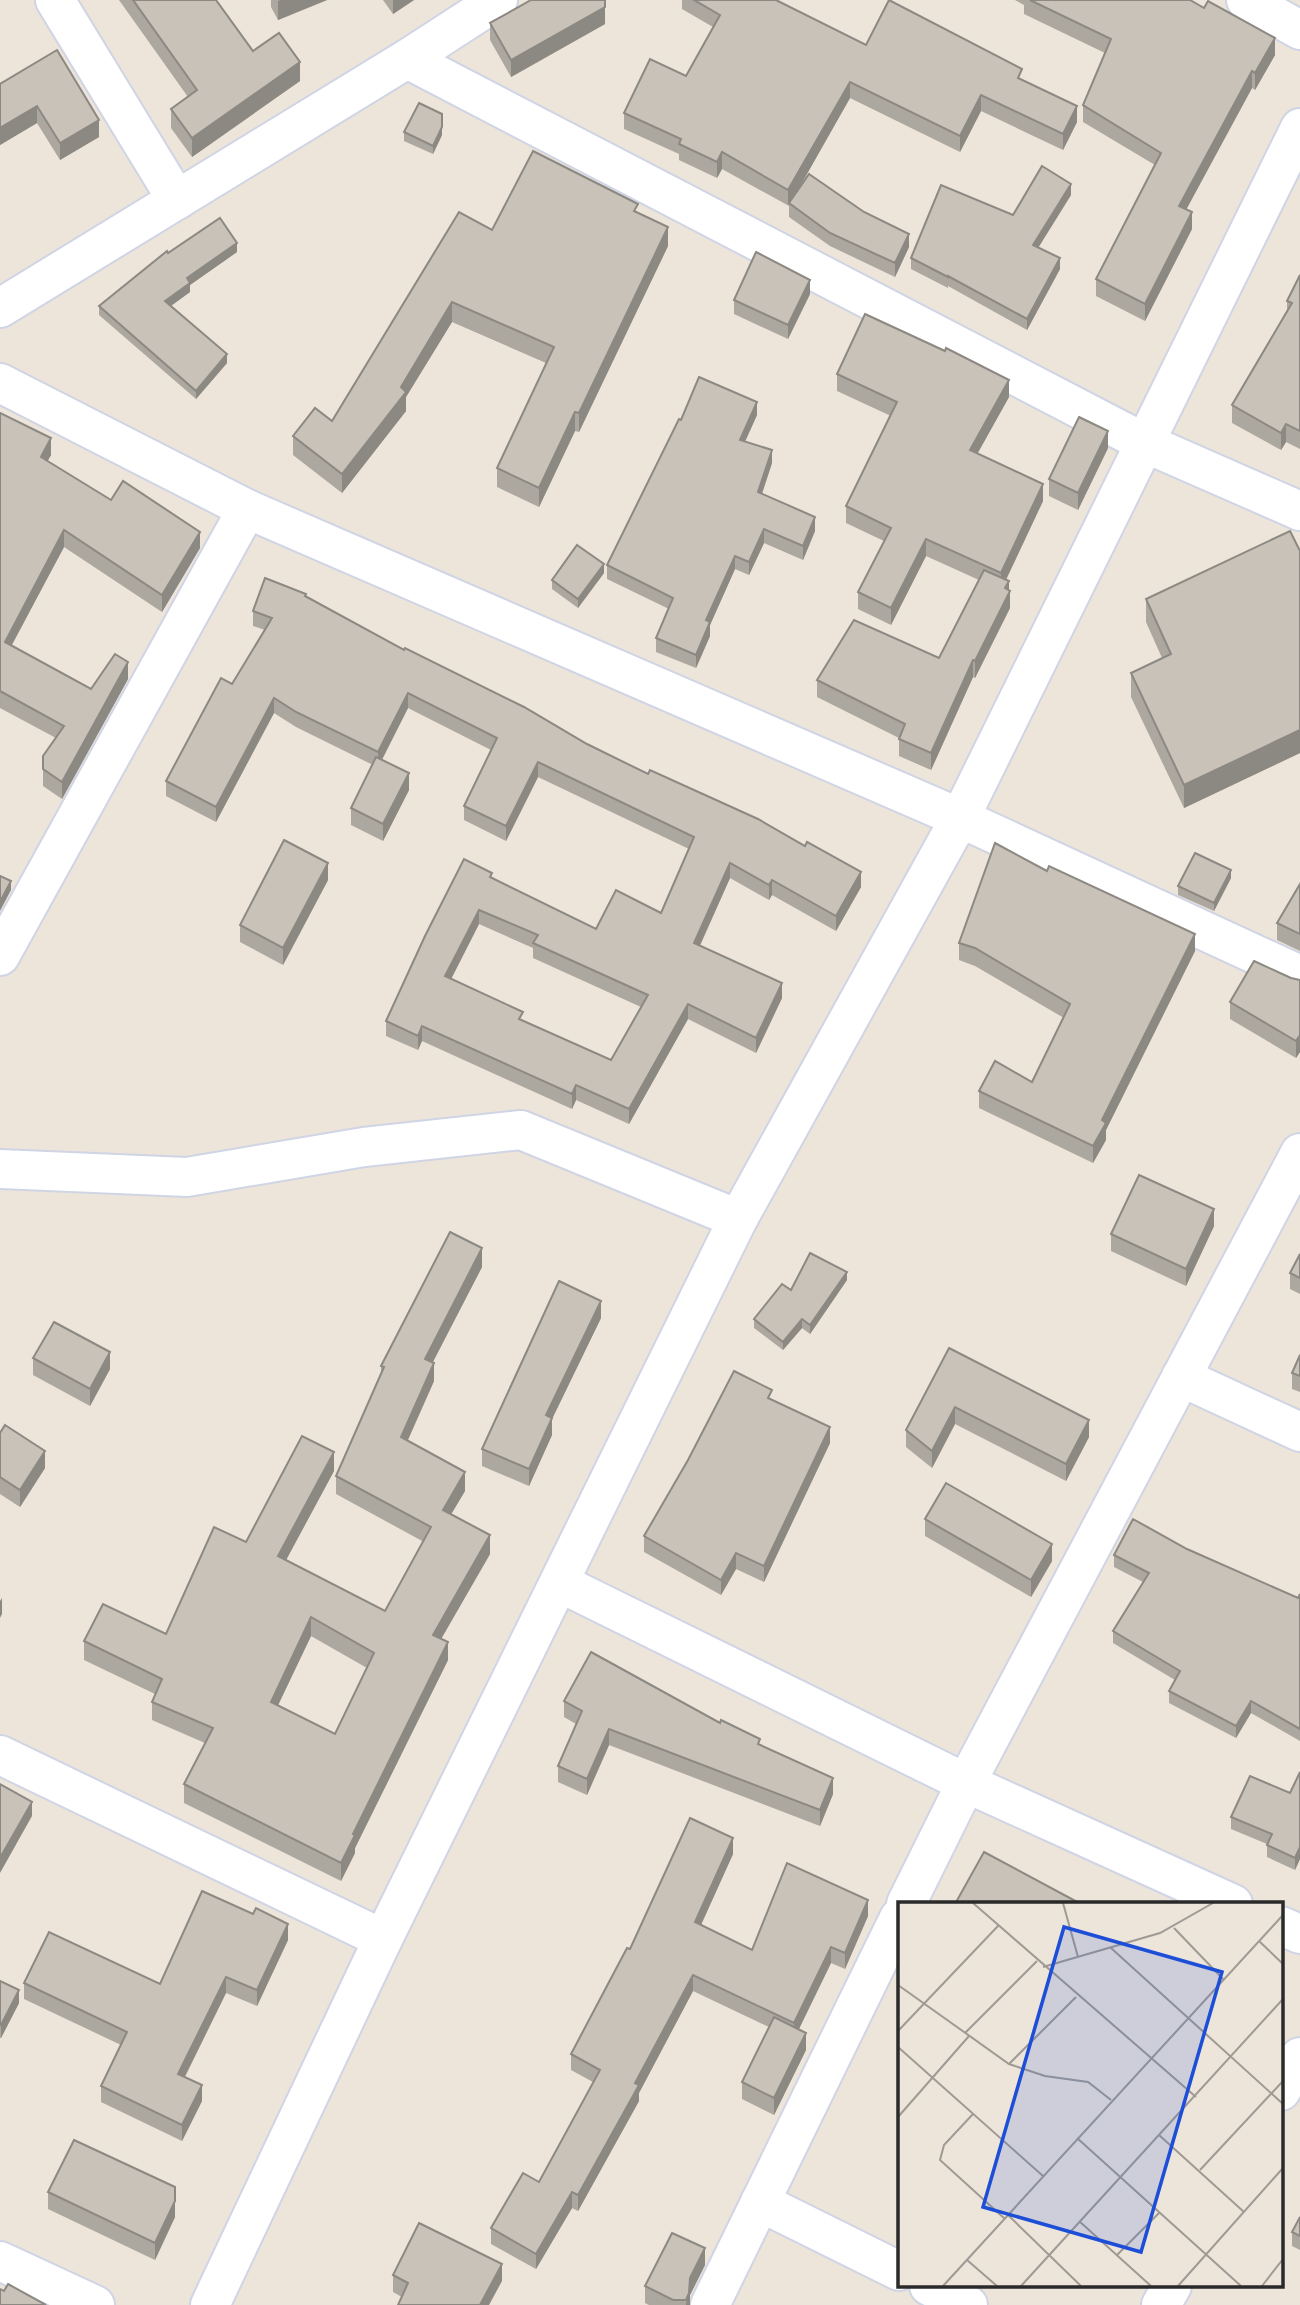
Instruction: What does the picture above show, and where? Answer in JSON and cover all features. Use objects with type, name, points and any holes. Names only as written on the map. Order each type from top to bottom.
[{"type":"street","points":[[55,0],[177,200]]},
{"type":"street","points":[[0,308],[407,59],[498,0]]},
{"type":"street","points":[[1247,0],[1300,30]]},
{"type":"street","points":[[407,59],[1145,443],[1300,511]]},
{"type":"street","points":[[211,2305],[383,1939],[738,1219],[960,818],[1300,128]]},
{"type":"street","points":[[0,383],[247,509],[960,818],[1300,975]]},
{"type":"street","points":[[0,956],[247,509]]},
{"type":"street","points":[[0,1169],[187,1177],[364,1147],[521,1130],[738,1219]]},
{"type":"street","points":[[907,1902],[966,1783],[1300,1153]]},
{"type":"street","points":[[1181,1377],[1300,1432]]},
{"type":"street","points":[[560,1583],[966,1783],[1229,1902]]},
{"type":"street","points":[[0,1755],[383,1939]]},
{"type":"street","points":[[710,2305],[898,1920]]},
{"type":"street","points":[[1282,1926],[1300,1934]]},
{"type":"street","points":[[1282,2089],[1300,2057]]},
{"type":"street","points":[[760,2202],[898,2271]]},
{"type":"street","points":[[0,2261],[94,2305]]},
{"type":"street","points":[[933,2288],[968,2305]]},
{"type":"street","points":[[1161,2305],[1171,2288]]},
{"type":"building","points":[[133,0],[216,0],[253,51],[279,33],[300,62],[192,138],[171,109],[197,90]]},
{"type":"building","points":[[531,0],[605,0],[605,7],[511,60],[490,23]]},
{"type":"building","points":[[694,0],[776,0],[866,45],[889,0],[1022,69],[1018,78],[1077,106],[1063,134],[981,95],[960,136],[850,82],[788,190],[722,152],[717,162],[679,144],[681,139],[624,113],[650,59],[686,76],[720,15]]},
{"type":"building","points":[[1030,0],[1190,0],[1204,8],[1208,1],[1275,38],[1255,73],[1252,71],[1179,206],[1192,212],[1145,304],[1096,279],[1161,153],[1083,105],[1111,39]]},
{"type":"building","points":[[57,50],[99,120],[60,143],[37,106],[0,128],[0,84]]},
{"type":"building","points":[[419,103],[442,114],[442,127],[433,146],[404,132]]},
{"type":"building","points":[[533,151],[638,204],[634,211],[668,227],[579,413],[575,412],[539,488],[497,468],[554,347],[452,302],[401,387],[406,392],[342,474],[293,436],[315,408],[332,421],[459,212],[492,230]]},
{"type":"building","points":[[1042,166],[1071,184],[1033,245],[1060,258],[1027,319],[911,258],[941,185],[1013,215]]},
{"type":"building","points":[[809,174],[864,212],[909,234],[895,263],[830,233],[789,203]]},
{"type":"building","points":[[220,218],[237,243],[187,278],[190,283],[165,301],[227,354],[196,391],[99,306],[167,251],[168,253]]},
{"type":"building","points":[[756,252],[810,280],[788,325],[734,300]]},
{"type":"building","points":[[1300,275],[1300,431],[1286,424],[1281,433],[1232,405],[1292,303],[1287,301]]},
{"type":"building","points":[[865,314],[945,351],[946,348],[1009,380],[970,450],[1043,484],[1001,573],[926,539],[891,608],[858,592],[891,528],[846,506],[897,402],[837,374]]},
{"type":"building","points":[[699,377],[757,402],[740,440],[772,450],[758,492],[815,517],[803,546],[764,529],[749,562],[735,556],[706,620],[710,622],[696,655],[656,638],[673,598],[607,565],[679,419],[681,420]]},
{"type":"building","points":[[0,413],[51,438],[41,457],[111,500],[123,481],[200,532],[162,595],[64,530],[5,642],[91,689],[115,654],[128,662],[62,782],[43,769],[43,756],[64,726],[0,691]]},
{"type":"building","points":[[1079,417],[1108,431],[1078,493],[1049,479]]},
{"type":"building","points":[[1290,531],[1300,551],[1300,730],[1184,785],[1131,673],[1171,654],[1146,599]]},
{"type":"building","points":[[577,545],[604,564],[578,599],[552,580]]},
{"type":"building","points":[[984,570],[1009,581],[1005,588],[1010,591],[975,661],[973,660],[931,753],[899,739],[905,724],[817,680],[854,620],[939,658]]},
{"type":"building","points":[[265,578],[306,594],[305,596],[404,650],[405,648],[524,707],[587,744],[648,774],[650,770],[758,819],[805,846],[807,842],[861,872],[836,916],[772,880],[769,885],[730,863],[694,943],[782,983],[756,1038],[688,1004],[629,1109],[576,1085],[572,1094],[422,1026],[418,1036],[386,1021],[464,859],[492,873],[490,877],[596,929],[616,890],[661,913],[694,837],[538,762],[506,826],[464,806],[497,738],[408,693],[378,752],[296,712],[274,698],[216,807],[166,781],[221,678],[232,684],[272,618],[253,611]],"holes":[[[479,910],[538,935],[533,943],[648,995],[611,1060],[519,1019],[523,1012],[445,976]]]},
{"type":"building","points":[[376,757],[409,773],[383,824],[351,808]]},
{"type":"building","points":[[284,840],[328,863],[283,948],[240,925]]},
{"type":"building","points":[[995,843],[1047,871],[1049,866],[1195,934],[1102,1120],[1106,1123],[1093,1146],[979,1091],[995,1061],[1032,1082],[1070,1004],[975,948],[959,943]]},
{"type":"building","points":[[1195,853],[1231,870],[1214,903],[1178,886]]},
{"type":"building","points":[[0,876],[11,881],[0,902]]},
{"type":"building","points":[[1300,884],[1300,934],[1277,923]]},
{"type":"building","points":[[1254,961],[1300,980],[1300,1035],[1296,1041],[1230,1002]]},
{"type":"building","points":[[1139,1175],[1214,1209],[1186,1269],[1111,1234]]},
{"type":"building","points":[[450,1232],[482,1248],[425,1359],[434,1363],[401,1437],[465,1472],[443,1510],[490,1535],[433,1635],[448,1642],[341,1863],[184,1784],[213,1728],[152,1702],[162,1679],[84,1641],[103,1604],[166,1634],[214,1527],[246,1542],[302,1436],[334,1452],[278,1556],[385,1611],[431,1527],[336,1476],[384,1367],[381,1366]],"holes":[[[311,1617],[374,1653],[335,1734],[271,1702]]]},
{"type":"building","points":[[810,1253],[847,1272],[810,1325],[802,1319],[783,1342],[754,1319],[782,1284],[791,1290]]},
{"type":"building","points":[[1300,1254],[1300,1278],[1290,1273]]},
{"type":"building","points":[[559,1281],[601,1301],[546,1415],[552,1418],[529,1469],[482,1449]]},
{"type":"building","points":[[54,1322],[110,1352],[90,1389],[33,1358]]},
{"type":"building","points":[[949,1348],[1089,1420],[1066,1464],[955,1407],[932,1451],[906,1430]]},
{"type":"building","points":[[1300,1355],[1300,1376],[1292,1373]]},
{"type":"building","points":[[734,1371],[772,1390],[768,1398],[830,1427],[764,1566],[736,1553],[721,1580],[644,1536],[688,1460]]},
{"type":"building","points":[[5,1425],[45,1451],[20,1490],[0,1477],[0,1433]]},
{"type":"building","points":[[946,1483],[1052,1544],[1031,1580],[925,1519]]},
{"type":"building","points":[[1133,1519],[1187,1549],[1298,1598],[1300,1594],[1300,1729],[1251,1701],[1236,1726],[1169,1691],[1180,1671],[1113,1631],[1149,1573],[1114,1555]]},
{"type":"building","points":[[591,1652],[720,1723],[721,1720],[760,1739],[758,1744],[833,1778],[820,1810],[609,1729],[587,1779],[558,1766],[582,1711],[564,1701]]},
{"type":"building","points":[[1300,1772],[1300,1847],[1295,1858],[1267,1845],[1272,1834],[1231,1817],[1250,1776],[1290,1793]]},
{"type":"building","points":[[0,1784],[32,1802],[0,1858]]},
{"type":"building","points":[[690,1818],[733,1838],[695,1922],[752,1950],[787,1863],[868,1900],[845,1953],[831,1947],[794,2023],[693,1975],[635,2083],[639,2085],[578,2195],[572,2192],[536,2254],[491,2228],[523,2173],[539,2182],[600,2070],[571,2054],[627,1948],[630,1949]]},
{"type":"building","points":[[984,1852],[1077,1902],[956,1902]]},
{"type":"building","points":[[202,1891],[253,1914],[256,1908],[288,1924],[257,1990],[226,1977],[178,2074],[202,2085],[182,2125],[101,2086],[127,2032],[24,1983],[49,1932],[160,1984]]},
{"type":"building","points":[[0,1981],[19,1990],[1,2025],[0,2024]]},
{"type":"building","points":[[774,2017],[806,2033],[774,2098],[742,2082]]},
{"type":"building","points":[[74,2140],[175,2187],[175,2201],[155,2243],[48,2192]]},
{"type":"building","points":[[1300,2217],[1300,2236],[1292,2232]]},
{"type":"building","points":[[419,2223],[502,2264],[480,2305],[398,2305],[408,2283],[393,2275]]},
{"type":"building","points":[[672,2233],[705,2248],[690,2278],[686,2300],[673,2300],[645,2286]]},
{"type":"building","points":[[8,2284],[46,2305],[0,2305],[0,2289],[4,2291]]}]
